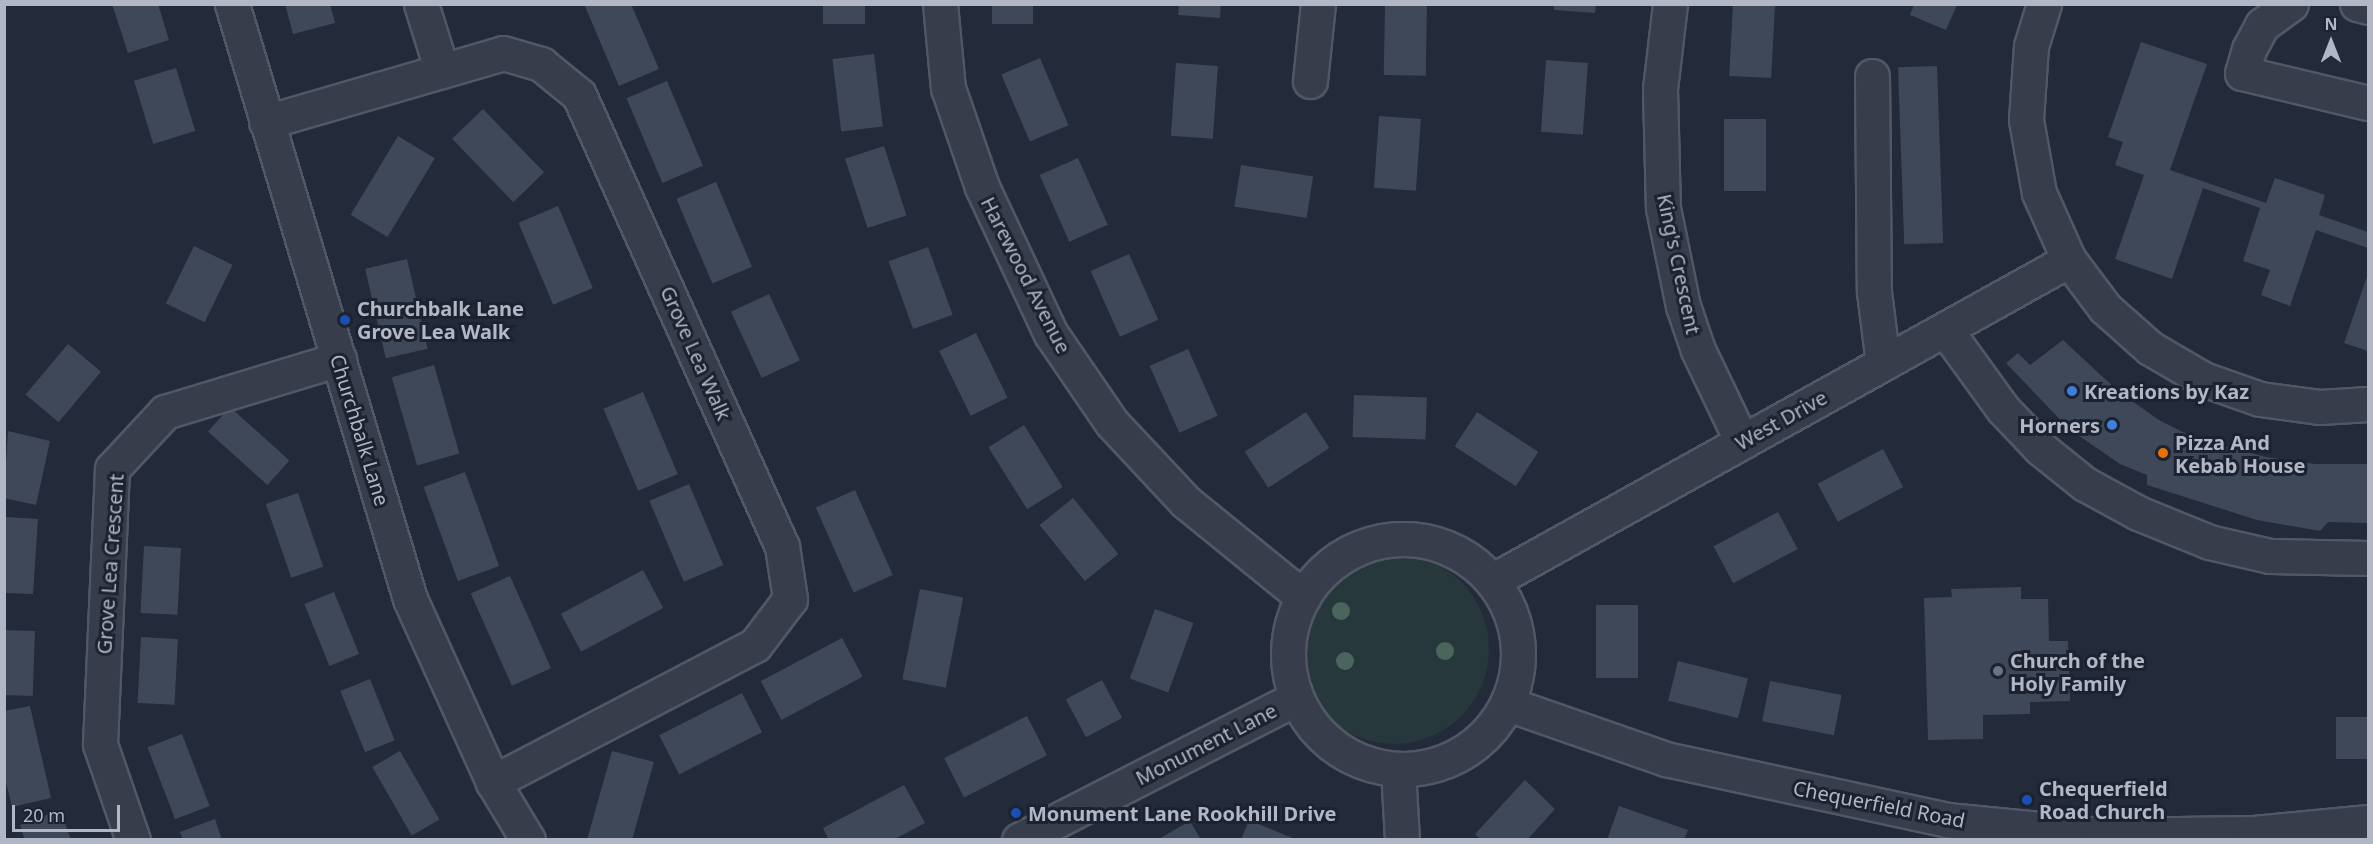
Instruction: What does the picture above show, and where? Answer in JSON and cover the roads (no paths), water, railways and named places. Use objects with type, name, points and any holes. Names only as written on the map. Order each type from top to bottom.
[{"type":"street","name":"Churchbalk Lane","points":[[232,4],[410,599],[493,782],[528,840]]},
{"type":"street","points":[[421,4],[441,71]]},
{"type":"street","name":"Harewood Avenue","points":[[940,4],[948,88],[981,187],[1051,334],[1112,423],[1186,502],[1303,597]]},
{"type":"street","points":[[1310,81],[1318,4]]},
{"type":"street","name":"King's Crescent","points":[[1670,4],[1660,89],[1663,208],[1694,339],[1742,442]]},
{"type":"street","points":[[2044,4],[2031,46],[2026,120],[2039,193],[2069,260],[2105,308],[2150,348],[2203,379],[2260,399],[2320,407],[2368,404]]},
{"type":"street","points":[[2291,4],[2262,25],[2249,49],[2242,74],[2368,103]]},
{"type":"street","points":[[2357,4],[2368,7]]},
{"type":"street","name":"Grove Lea Walk","points":[[266,122],[503,53],[541,64],[579,94],[782,546],[790,599],[755,645],[493,782]]},
{"type":"street","points":[[1872,76],[1874,292],[1883,363]]},
{"type":"street","name":"West Drive","points":[[1492,581],[2069,260]]},
{"type":"street","points":[[1946,329],[2003,409],[2040,448],[2085,484],[2138,513],[2209,542],[2270,556],[2368,558]]},
{"type":"street","name":"Grove Lea Crescent","points":[[133,840],[100,744],[112,469],[165,412],[339,359]]},
{"type":"street","points":[[1393,539],[1430,542],[1456,552],[1492,581],[1509,608],[1518,640],[1517,673],[1508,704],[1489,732],[1463,753],[1431,766],[1398,770],[1365,764],[1336,748],[1312,726],[1296,698],[1288,653],[1290,629],[1303,597],[1326,568],[1357,548],[1393,539]]},
{"type":"street","name":"Monument Lane","points":[[1019,840],[1296,698]]},
{"type":"street","name":"Chequerfield Road","points":[[1508,704],[1666,759],[1947,820],[2100,835],[2254,833],[2368,822]]},
{"type":"street","points":[[1398,770],[1402,840]]},
{"type":"place","name":"Churchbalk Lane Grove Lea Walk","points":[[345,320]]},
{"type":"place","name":"Kreations by Kaz","points":[[2072,391]]},
{"type":"place","name":"Horners","points":[[2112,425]]},
{"type":"place","name":"Pizza And Kebab House","points":[[2163,453]]},
{"type":"place","name":"Church of the Holy Family","points":[[1998,671]]},
{"type":"place","name":"Chequerfield Road Church","points":[[2027,800]]},
{"type":"place","name":"Monument Lane Rookhill Drive","points":[[1016,813]]}]
